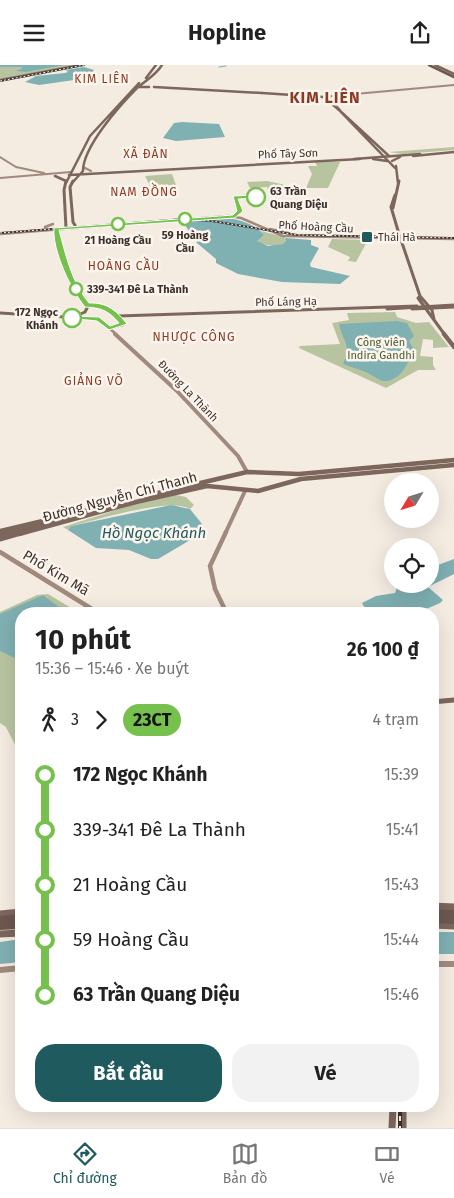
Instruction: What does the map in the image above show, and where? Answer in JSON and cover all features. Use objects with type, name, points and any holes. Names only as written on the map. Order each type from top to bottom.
[{"type":"highway","points":[[431,65],[454,76]]},
{"type":"highway","points":[[439,910],[454,914]]},
{"type":"highway","points":[[0,919],[15,918]]},
{"type":"highway","points":[[439,919],[454,920]]},
{"type":"highway","points":[[0,926],[15,925]]},
{"type":"main road","points":[[0,80],[80,65]]},
{"type":"main road","points":[[75,226],[71,188],[81,172],[85,156],[92,141],[131,95],[135,87],[154,75],[159,65]]},
{"type":"main road","points":[[66,227],[66,181],[90,136],[126,95],[159,65]]},
{"type":"main road","points":[[135,87],[253,92],[328,98],[454,85]]},
{"type":"main road","points":[[135,87],[147,87]]},
{"type":"main road","points":[[253,92],[322,97],[339,110]]},
{"type":"main road","points":[[126,95],[131,95]]},
{"type":"main road","points":[[328,98],[378,148],[398,156]]},
{"type":"main road","points":[[112,117],[116,119]]},
{"type":"main road","points":[[352,123],[380,153],[390,159]]},
{"type":"main road","points":[[385,152],[399,175],[393,209],[400,237],[420,296],[429,307],[434,319]]},
{"type":"main road","name":"Phố Tây Sơn","points":[[228,165],[385,157],[390,159],[398,156],[454,152]]},
{"type":"main road","points":[[375,158],[380,153]]},
{"type":"main road","name":"Phố Tây Sơn","points":[[349,159],[426,154]]},
{"type":"main road","points":[[80,156],[85,156]]},
{"type":"main road","points":[[375,158],[390,159],[398,156]]},
{"type":"main road","points":[[0,157],[14,166],[55,174],[71,172],[78,175],[91,172]]},
{"type":"main road","points":[[6,178],[71,172],[228,165],[242,161]]},
{"type":"main road","points":[[83,167],[91,172]]},
{"type":"main road","points":[[32,170],[39,174]]},
{"type":"main road","points":[[75,179],[91,172]]},
{"type":"main road","points":[[0,179],[39,174],[49,175]]},
{"type":"main road","points":[[55,174],[66,181]]},
{"type":"main road","points":[[65,189],[71,188]]},
{"type":"main road","points":[[66,208],[72,207]]},
{"type":"main road","name":"Phố Hoàng Cầu","points":[[54,228],[236,216],[283,236],[454,238]]},
{"type":"main road","points":[[46,229],[54,228]]},
{"type":"main road","points":[[0,233],[54,228]]},
{"type":"main road","points":[[420,296],[418,298],[423,307],[454,346]]},
{"type":"main road","points":[[76,316],[84,311],[88,305],[100,305],[118,316],[122,325],[109,328]]},
{"type":"main road","points":[[374,309],[454,305]]},
{"type":"main road","name":"Phố Láng Hạ","points":[[118,316],[411,308],[454,305]]},
{"type":"main road","points":[[411,308],[430,315]]},
{"type":"main road","points":[[0,311],[97,318]]},
{"type":"main road","points":[[0,311],[97,318]]},
{"type":"main road","name":"Đường La Thành","points":[[97,318],[177,391],[238,456],[248,472]]},
{"type":"main road","name":"Đường Nguyễn Chí Thanh","points":[[1,536],[248,472],[302,477],[454,460]]},
{"type":"main road","name":"Đường Nguyễn Chí Thanh","points":[[383,469],[454,465]]},
{"type":"main road","name":"Đường Nguyễn Chí Thanh","points":[[206,484],[245,491],[258,491],[302,477]]},
{"type":"main road","points":[[224,607],[215,589],[210,566],[245,491]]},
{"type":"main road","points":[[1,536],[84,513]]},
{"type":"main road","name":"Phố Kim Mã","points":[[0,552],[89,607]]},
{"type":"main road","points":[[439,702],[454,700]]},
{"type":"main road","points":[[439,908],[454,907]]},
{"type":"main road","points":[[0,914],[15,913]]},
{"type":"main road","points":[[439,925],[454,926]]},
{"type":"main road","points":[[0,934],[15,933]]},
{"type":"main road","points":[[439,964],[454,964]]},
{"type":"main road","points":[[0,970],[15,969]]},
{"type":"main road","points":[[392,1128],[393,1112]]},
{"type":"main road","points":[[403,1112],[403,1128]]},
{"type":"green space","points":[[0,65],[74,65],[0,79]]},
{"type":"green space","points":[[454,147],[454,150],[403,154],[389,152]]},
{"type":"green space","points":[[315,162],[340,162],[328,188],[306,188],[312,174],[308,166],[317,166]]},
{"type":"green space","points":[[172,174],[176,185],[150,186],[145,176]]},
{"type":"green space","points":[[267,181],[286,185],[284,191],[269,191],[267,187],[250,188],[247,182]]},
{"type":"green space","points":[[261,231],[285,237],[286,243],[275,246],[260,244],[257,240],[264,235]]},
{"type":"green space","points":[[332,239],[368,240],[356,262],[348,261],[350,257],[328,247]]},
{"type":"green space","name":"Công viên Indira Gandhi","points":[[395,312],[397,317],[416,323],[429,322],[449,347],[433,348],[433,340],[423,339],[420,356],[433,357],[433,365],[436,370],[418,370],[386,388],[299,348],[300,346],[340,344],[332,323],[349,320],[347,313]]},
{"type":"green space","points":[[176,495],[186,497],[194,505],[190,509],[180,506],[166,506],[132,511],[71,526],[68,530],[63,527],[138,503]]},
{"type":"green space","points":[[48,594],[69,607],[15,607],[15,745],[6,727],[0,723],[0,612],[37,595]]},
{"type":"water","points":[[0,65],[64,65],[26,72],[16,71],[23,68],[21,67],[0,67]]},
{"type":"water","points":[[84,67],[94,70],[88,78],[39,85],[25,82],[36,76],[65,73],[68,72],[66,70]]},
{"type":"water","points":[[174,123],[219,124],[225,137],[176,141],[163,138]]},
{"type":"water","points":[[223,218],[240,220],[256,228],[264,235],[257,241],[268,246],[283,244],[286,241],[285,238],[311,240],[311,245],[319,248],[310,264],[311,267],[350,276],[340,284],[282,282],[238,274],[216,263],[216,259],[197,243],[183,222]]},
{"type":"water","points":[[397,321],[407,323],[414,336],[409,341],[413,348],[407,365],[394,379],[382,381],[366,372],[343,364],[347,348],[339,324]]},
{"type":"water","name":"Hồ Ngọc Khánh","points":[[171,505],[190,509],[202,524],[197,536],[158,559],[151,559],[129,550],[96,548],[68,530],[71,526]]},
{"type":"water","points":[[454,559],[454,574],[439,582],[439,565]]},
{"type":"water","points":[[395,593],[435,593],[443,600],[430,607],[365,607],[362,603],[376,596]]},
{"type":"water","points":[[43,595],[59,607],[16,607]]},
{"type":"water","points":[[15,607],[15,658],[0,651],[0,614]]},
{"type":"water","points":[[439,932],[454,932],[454,954],[439,954]]},
{"type":"water","points":[[15,940],[15,963],[0,964],[0,942]]},
{"type":"waterway","points":[[219,67],[226,66]]},
{"type":"railway","points":[[0,81],[84,65]]},
{"type":"railway","points":[[0,233],[183,219],[212,221],[297,235],[454,238]]},
{"type":"railway","points":[[400,1112],[400,1128]]},
{"type":"bus line","name":"23CT","points":[[72,318],[99,319],[109,328],[123,324],[118,315],[112,311],[98,305],[88,305],[80,297],[65,266],[56,229],[235,216],[240,211],[235,197],[256,197]]},
{"type":"place","name":"63 Trần Quang Diệu","points":[[256,197]]},
{"type":"place","name":"59 Hoàng Cầu","points":[[185,219]]},
{"type":"place","name":"21 Hoàng Cầu","points":[[118,224]]},
{"type":"place","name":"Thái Hà","points":[[367,237]]},
{"type":"place","name":"339-341 Đê La Thành","points":[[76,289]]},
{"type":"place","name":"172 Ngọc Khánh","points":[[72,318]]},
{"type":"district","name":"KIM LIÊN","points":[[102,79]]},
{"type":"district","name":"KIM LIÊN","points":[[325,97]]},
{"type":"district","name":"XÃ ĐÀN","points":[[146,154]]},
{"type":"district","name":"NAM ĐỒNG","points":[[144,192]]},
{"type":"district","name":"HOÀNG CẦU","points":[[124,266]]},
{"type":"district","name":"NHƯỢC CÔNG","points":[[194,337]]},
{"type":"district","name":"GIẢNG VÕ","points":[[94,381]]}]
